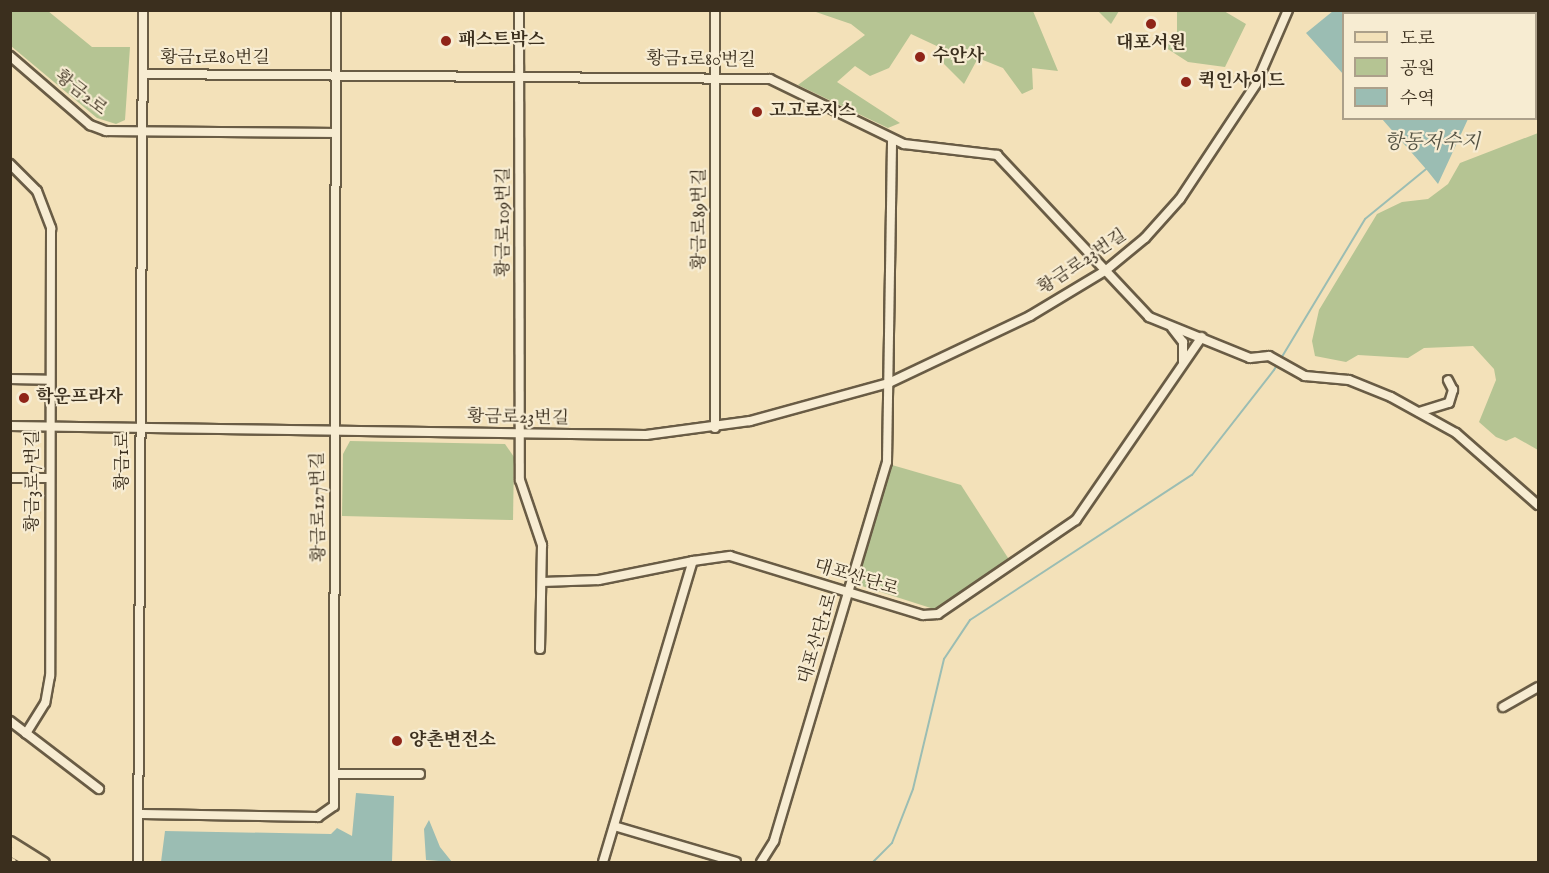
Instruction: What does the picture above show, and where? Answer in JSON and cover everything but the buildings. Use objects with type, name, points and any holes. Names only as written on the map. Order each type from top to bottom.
[{"type":"main road","points":[[10,841],[44,862]]},
{"type":"main road","points":[[10,851],[30,862]]},
{"type":"street","name":"황금1로","points":[[138,862],[142,814],[139,426],[143,10]]},
{"type":"street","name":"황금로127번길","points":[[142,814],[323,816],[334,806],[336,774],[334,133],[336,10]]},
{"type":"street","name":"황금로109번길","points":[[519,10],[521,487],[542,545],[540,649]]},
{"type":"street","name":"황금로89번길","points":[[715,10],[715,428]]},
{"type":"street","name":"황금로23번길","points":[[10,426],[139,426],[334,432],[624,435],[715,428],[795,411],[889,383],[979,344],[1105,271],[1145,238],[1180,199],[1264,70],[1288,10]]},
{"type":"street","name":"황금2로","points":[[10,56],[90,125],[141,132],[334,133]]},
{"type":"street","name":"황금1로80번길","points":[[143,74],[714,75],[770,79],[892,140],[1002,158],[1149,317],[1250,358],[1271,357],[1282,366],[1305,376],[1349,380],[1418,412]]},
{"type":"street","points":[[889,383],[892,140]]},
{"type":"street","name":"황금3로7번길","points":[[10,164],[37,191],[49,217],[50,684],[26,733]]},
{"type":"street","points":[[1171,327],[1183,342],[1182,365]]},
{"type":"street","name":"대포산단로","points":[[542,582],[599,580],[724,555],[933,615],[986,583],[1080,515],[1202,337]]},
{"type":"street","points":[[10,379],[49,380]]},
{"type":"street","points":[[1418,412],[1449,403],[1453,390],[1448,380]]},
{"type":"street","name":"대포산단1로","points":[[763,862],[887,462],[889,383]]},
{"type":"street","points":[[1418,412],[1456,433],[1539,505]]},
{"type":"street","points":[[10,478],[48,478]]},
{"type":"street","points":[[603,862],[693,561]]},
{"type":"street","points":[[1503,707],[1539,687]]},
{"type":"street","points":[[10,721],[99,789]]},
{"type":"street","points":[[336,774],[420,774]]},
{"type":"street","points":[[614,826],[736,862]]},
{"type":"street","name":"황금1로","points":[[141,840],[143,862]]},
{"type":"green space","points":[[11,11],[48,11],[92,47],[130,47],[125,120],[116,124],[97,118],[11,46]]},
{"type":"green space","points":[[813,11],[1033,11],[1058,71],[1032,68],[1033,89],[1022,94],[1003,68],[978,58],[964,84],[944,64],[941,48],[911,34],[889,68],[870,76],[855,66],[837,82],[900,123],[888,128],[798,85],[865,35],[851,24]]},
{"type":"green space","points":[[1098,11],[1119,11],[1111,24]]},
{"type":"green space","points":[[1177,11],[1224,11],[1246,24],[1225,67],[1188,62],[1160,44],[1177,37]]},
{"type":"green space","points":[[1538,133],[1538,450],[1515,437],[1506,441],[1496,437],[1479,422],[1496,380],[1494,369],[1473,346],[1424,348],[1408,358],[1358,355],[1346,362],[1315,356],[1312,341],[1319,310],[1377,214],[1402,202],[1428,199],[1448,184],[1460,163]]},
{"type":"green space","points":[[350,441],[505,444],[514,457],[513,520],[342,516],[343,454]]},
{"type":"green space","points":[[892,465],[961,485],[1010,561],[937,610],[862,586],[861,570]]},
{"type":"water","points":[[1333,11],[1538,11],[1538,59],[1537,12],[1342,12],[1342,73],[1306,33]]},
{"type":"water","name":"항동저수지","points":[[1383,120],[1468,120],[1438,184]]},
{"type":"water","points":[[356,793],[394,796],[392,862],[161,862],[165,831],[331,834],[337,828],[352,836]]},
{"type":"water","points":[[429,820],[440,847],[452,862],[426,860],[424,829]]},
{"type":"waterway","points":[[873,862],[892,843],[913,789],[944,659],[970,620],[1192,475],[1274,370],[1365,219],[1426,169]]},
{"type":"place","name":"대포서원","points":[[1151,24]]},
{"type":"place","name":"패스트박스","points":[[446,41]]},
{"type":"place","name":"수안사","points":[[920,57]]},
{"type":"place","name":"퀵인사이드","points":[[1186,82]]},
{"type":"place","name":"고고로지스","points":[[757,112]]},
{"type":"place","name":"학운프라자","points":[[24,398]]},
{"type":"place","name":"양촌변전소","points":[[397,741]]}]
